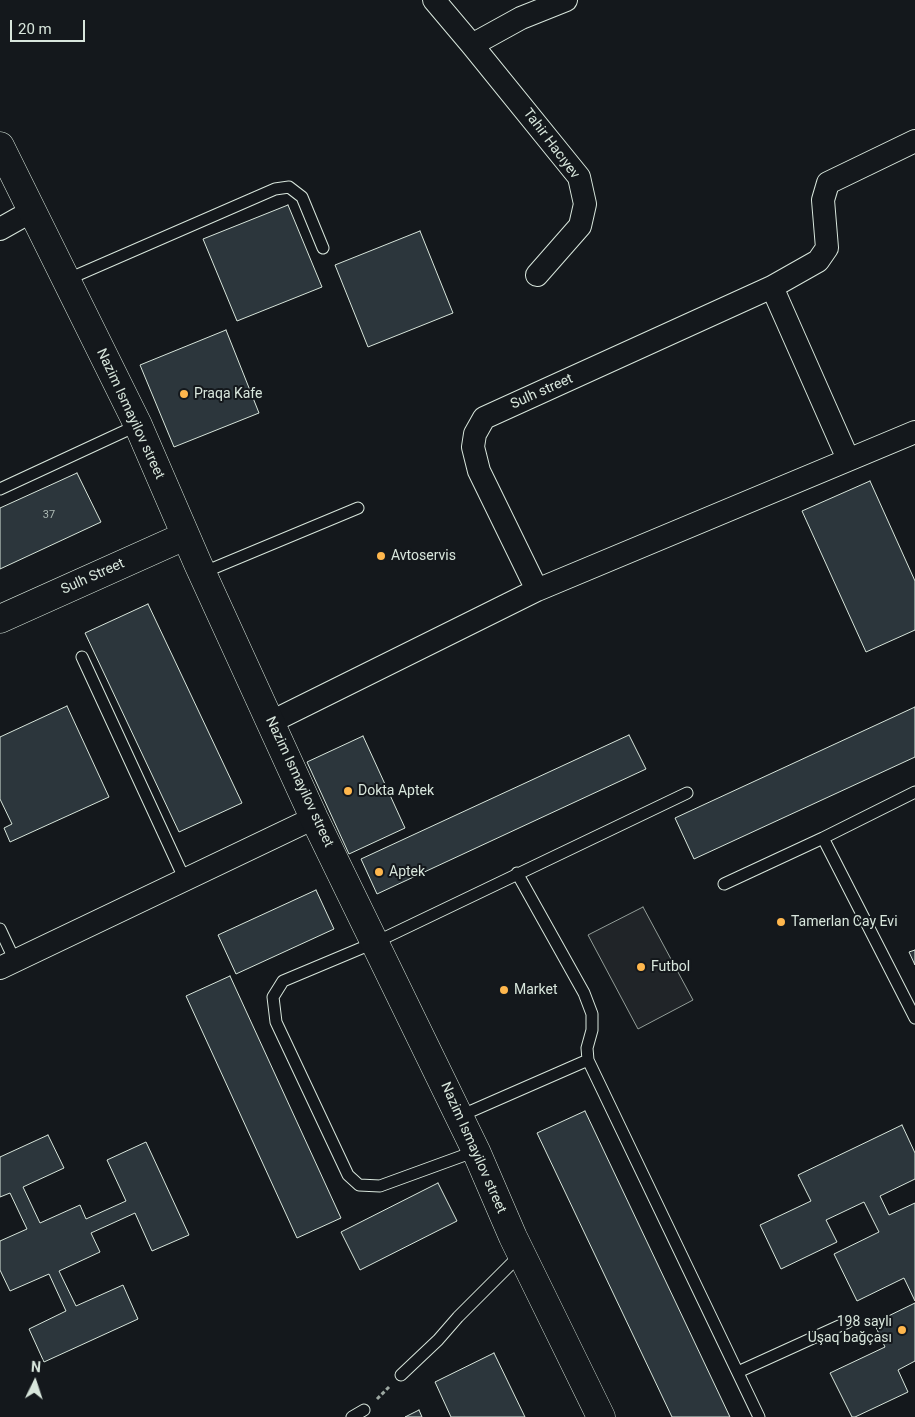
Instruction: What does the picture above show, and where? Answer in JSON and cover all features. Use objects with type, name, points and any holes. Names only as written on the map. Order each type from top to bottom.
[{"type":"street","name":"Tahir Hacıyev","points":[[434,0],[472,44],[579,177],[585,204],[580,226],[537,275]]},
{"type":"street","points":[[472,44],[521,18],[566,0]]},
{"type":"street","name":"Sulh street","points":[[537,590],[479,471],[473,447],[475,434],[484,418],[772,287],[818,261],[827,248],[823,200],[828,183],[915,141]]},
{"type":"street","name":"Nazim Ismayilov street","points":[[0,146],[138,425],[202,574],[314,818],[460,1116],[521,1254],[602,1417]]},
{"type":"street","points":[[0,229],[32,211]]},
{"type":"street","points":[[772,287],[848,459]]},
{"type":"street","points":[[271,722],[537,590],[915,432]]},
{"type":"street","name":"Sulh Street","points":[[0,619],[185,536]]},
{"type":"street","points":[[7,965],[314,818]]},
{"type":"lane","points":[[66,280],[275,189],[282,188],[289,188],[302,197],[323,248]]},
{"type":"lane","points":[[0,489],[138,425]]},
{"type":"lane","points":[[202,574],[358,508]]},
{"type":"lane","points":[[82,657],[185,880]]},
{"type":"lane","points":[[476,1151],[380,1186],[359,1185],[348,1176],[276,1022],[273,997],[283,981],[376,942],[687,792]]},
{"type":"lane","points":[[724,884],[915,792]]},
{"type":"lane","points":[[822,838],[915,1018]]},
{"type":"lane","points":[[517,873],[584,993],[592,1014],[592,1030],[587,1048],[588,1060],[759,1417]]},
{"type":"lane","points":[[0,929],[7,965]]},
{"type":"lane","points":[[460,1116],[588,1060]]},
{"type":"lane","points":[[401,1375],[438,1340],[458,1317],[521,1254]]},
{"type":"lane","points":[[738,1372],[848,1322]]},
{"type":"lane","points":[[352,1417],[364,1410]]},
{"type":"path","points":[[364,1410],[401,1375]]},
{"type":"shaded area","name":"Futbol","points":[[643,907],[693,1000],[638,1029],[588,935]]},
{"type":"building","points":[[288,205],[322,287],[237,321],[203,239]]},
{"type":"building","points":[[420,231],[453,313],[368,347],[335,265]]},
{"type":"building","points":[[226,330],[259,413],[174,447],[140,365]]},
{"type":"building","points":[[77,473],[101,522],[0,569],[0,508]]},
{"type":"building","points":[[870,481],[915,581],[915,630],[866,652],[802,511]]},
{"type":"building","points":[[148,604],[242,803],[179,832],[85,633]]},
{"type":"building","points":[[67,706],[109,797],[10,842],[4,828],[12,824],[0,799],[0,737]]},
{"type":"building","points":[[915,707],[915,757],[694,859],[675,818]]},
{"type":"building","points":[[629,735],[646,769],[377,894],[361,859]]},
{"type":"building","points":[[363,736],[405,828],[349,854],[307,762]]},
{"type":"building","points":[[316,890],[334,929],[236,974],[218,935]]},
{"type":"building","points":[[915,950],[915,965],[909,952]]},
{"type":"building","points":[[230,976],[341,1218],[297,1238],[186,996]]},
{"type":"building","points":[[585,1111],[730,1417],[672,1417],[537,1133]]},
{"type":"building","points":[[902,1125],[915,1153],[915,1179],[880,1196],[889,1215],[915,1203],[915,1301],[904,1278],[857,1301],[834,1254],[879,1232],[864,1202],[826,1220],[837,1242],[781,1269],[760,1225],[811,1201],[798,1175]]},
{"type":"building","points":[[48,1135],[64,1168],[23,1187],[40,1223],[80,1205],[86,1219],[126,1201],[107,1160],[146,1142],[189,1235],[152,1251],[135,1213],[91,1233],[100,1252],[59,1271],[76,1306],[123,1285],[138,1319],[44,1362],[29,1329],[66,1311],[49,1274],[10,1291],[0,1270],[0,1241],[27,1229],[10,1193],[0,1197],[0,1157]]},
{"type":"building","points":[[438,1183],[457,1221],[360,1270],[341,1232]]},
{"type":"building","points":[[915,1303],[915,1361],[898,1370],[908,1392],[852,1417],[830,1373],[885,1347],[874,1323]]},
{"type":"building","points":[[494,1353],[525,1417],[451,1417],[435,1382]]},
{"type":"building","points":[[419,1410],[422,1417],[405,1417]]},
{"type":"place","name":"Praqa Kafe","points":[[184,394]]},
{"type":"place","name":"Avtoservis","points":[[381,556]]},
{"type":"place","name":"Dokta Aptek","points":[[348,791]]},
{"type":"place","name":"Aptek","points":[[379,872]]},
{"type":"place","name":"Tamerlan Cay Evi","points":[[781,922]]},
{"type":"place","name":"Futbol","points":[[641,967]]},
{"type":"place","name":"Market","points":[[504,990]]},
{"type":"place","name":"198 saylı Uşaq bağçası","points":[[902,1330]]}]
